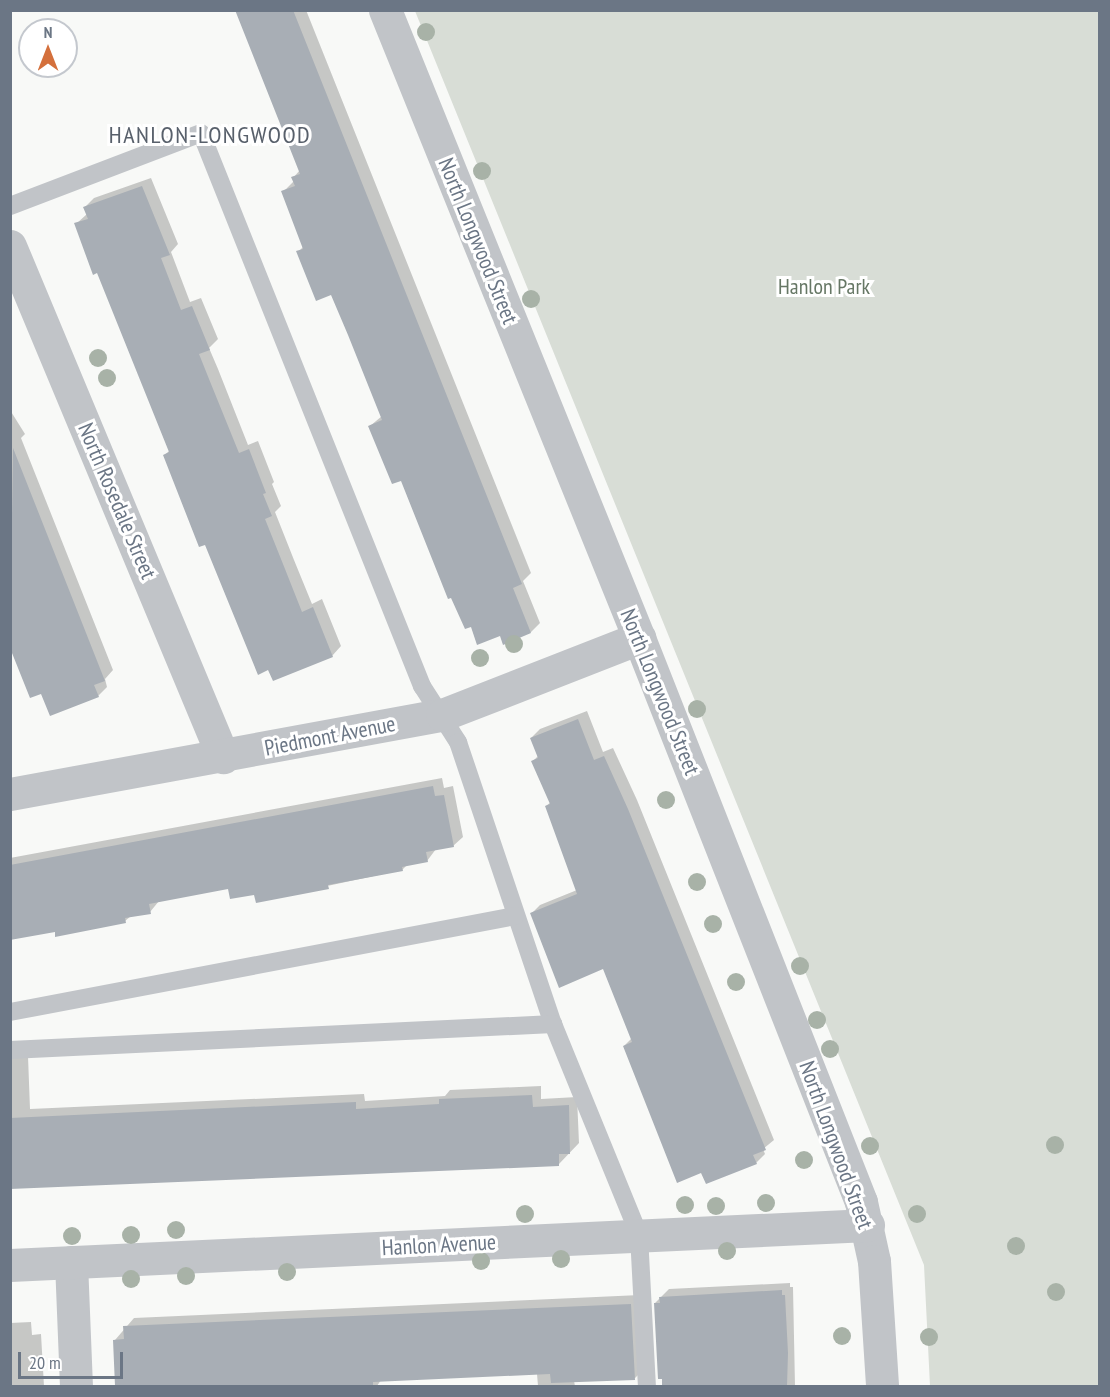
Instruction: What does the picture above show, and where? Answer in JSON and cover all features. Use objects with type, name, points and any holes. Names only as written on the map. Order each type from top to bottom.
[{"type":"street","name":"North Longwood Street","points":[[385,10],[639,638],[868,1225],[878,1299],[882,1386]]},
{"type":"street","name":"North Rosedale Street","points":[[10,246],[223,757]]},
{"type":"street","name":"Piedmont Avenue","points":[[10,794],[223,757],[442,715],[639,638]]},
{"type":"street","name":"Hanlon Avenue","points":[[10,1265],[868,1225]]},
{"type":"street","points":[[71,1262],[76,1386]]},
{"type":"lane","points":[[10,206],[201,134],[422,686],[458,742],[553,1024],[639,1235],[647,1386]]},
{"type":"lane","points":[[10,1012],[515,916]]},
{"type":"lane","points":[[10,1050],[553,1024]]},
{"type":"green space","name":"Hanlon Park","points":[[415,11],[1099,11],[1099,1386],[930,1386],[924,1265]]},
{"type":"building","points":[[235,10],[293,10],[522,584],[513,588],[531,633],[503,645],[500,636],[477,645],[471,627],[465,629],[451,598],[448,599],[401,481],[392,484],[368,426],[382,420],[348,335],[331,295],[316,301],[296,251],[303,249],[281,191],[295,186],[291,177],[300,174]]},
{"type":"building","points":[[142,186],[170,255],[161,258],[181,310],[192,306],[210,350],[199,354],[239,453],[249,449],[266,493],[263,494],[272,516],[265,519],[302,612],[313,607],[333,657],[273,681],[268,670],[258,675],[205,545],[199,547],[163,455],[169,452],[97,273],[93,275],[74,223],[88,219],[83,207]]},
{"type":"building","points":[[13,448],[105,681],[94,685],[99,697],[50,716],[41,694],[30,698],[10,648]]},
{"type":"building","points":[[578,719],[594,760],[604,756],[628,809],[766,1150],[753,1155],[757,1164],[706,1184],[701,1173],[677,1183],[623,1046],[632,1042],[603,969],[559,988],[530,913],[577,894],[545,806],[550,804],[531,761],[538,758],[530,738]]},
{"type":"building","points":[[433,786],[435,796],[444,795],[454,847],[426,852],[428,862],[402,867],[403,871],[328,885],[329,889],[256,903],[254,895],[230,899],[228,889],[149,904],[151,914],[125,918],[126,923],[55,937],[55,932],[10,940],[10,865]]},
{"type":"building","points":[[532,1095],[533,1107],[569,1105],[570,1154],[559,1154],[559,1166],[10,1189],[10,1118],[356,1102],[356,1109],[439,1104],[439,1099]]},
{"type":"building","points":[[782,1290],[782,1295],[785,1295],[787,1386],[662,1386],[662,1379],[658,1379],[654,1303],[660,1303],[659,1297]]},
{"type":"building","points":[[631,1304],[635,1380],[551,1383],[550,1374],[373,1382],[373,1386],[115,1386],[113,1340],[124,1339],[123,1326]]},
{"type":"district","name":"HANLON-LONGWOOD","points":[[210,135]]}]
